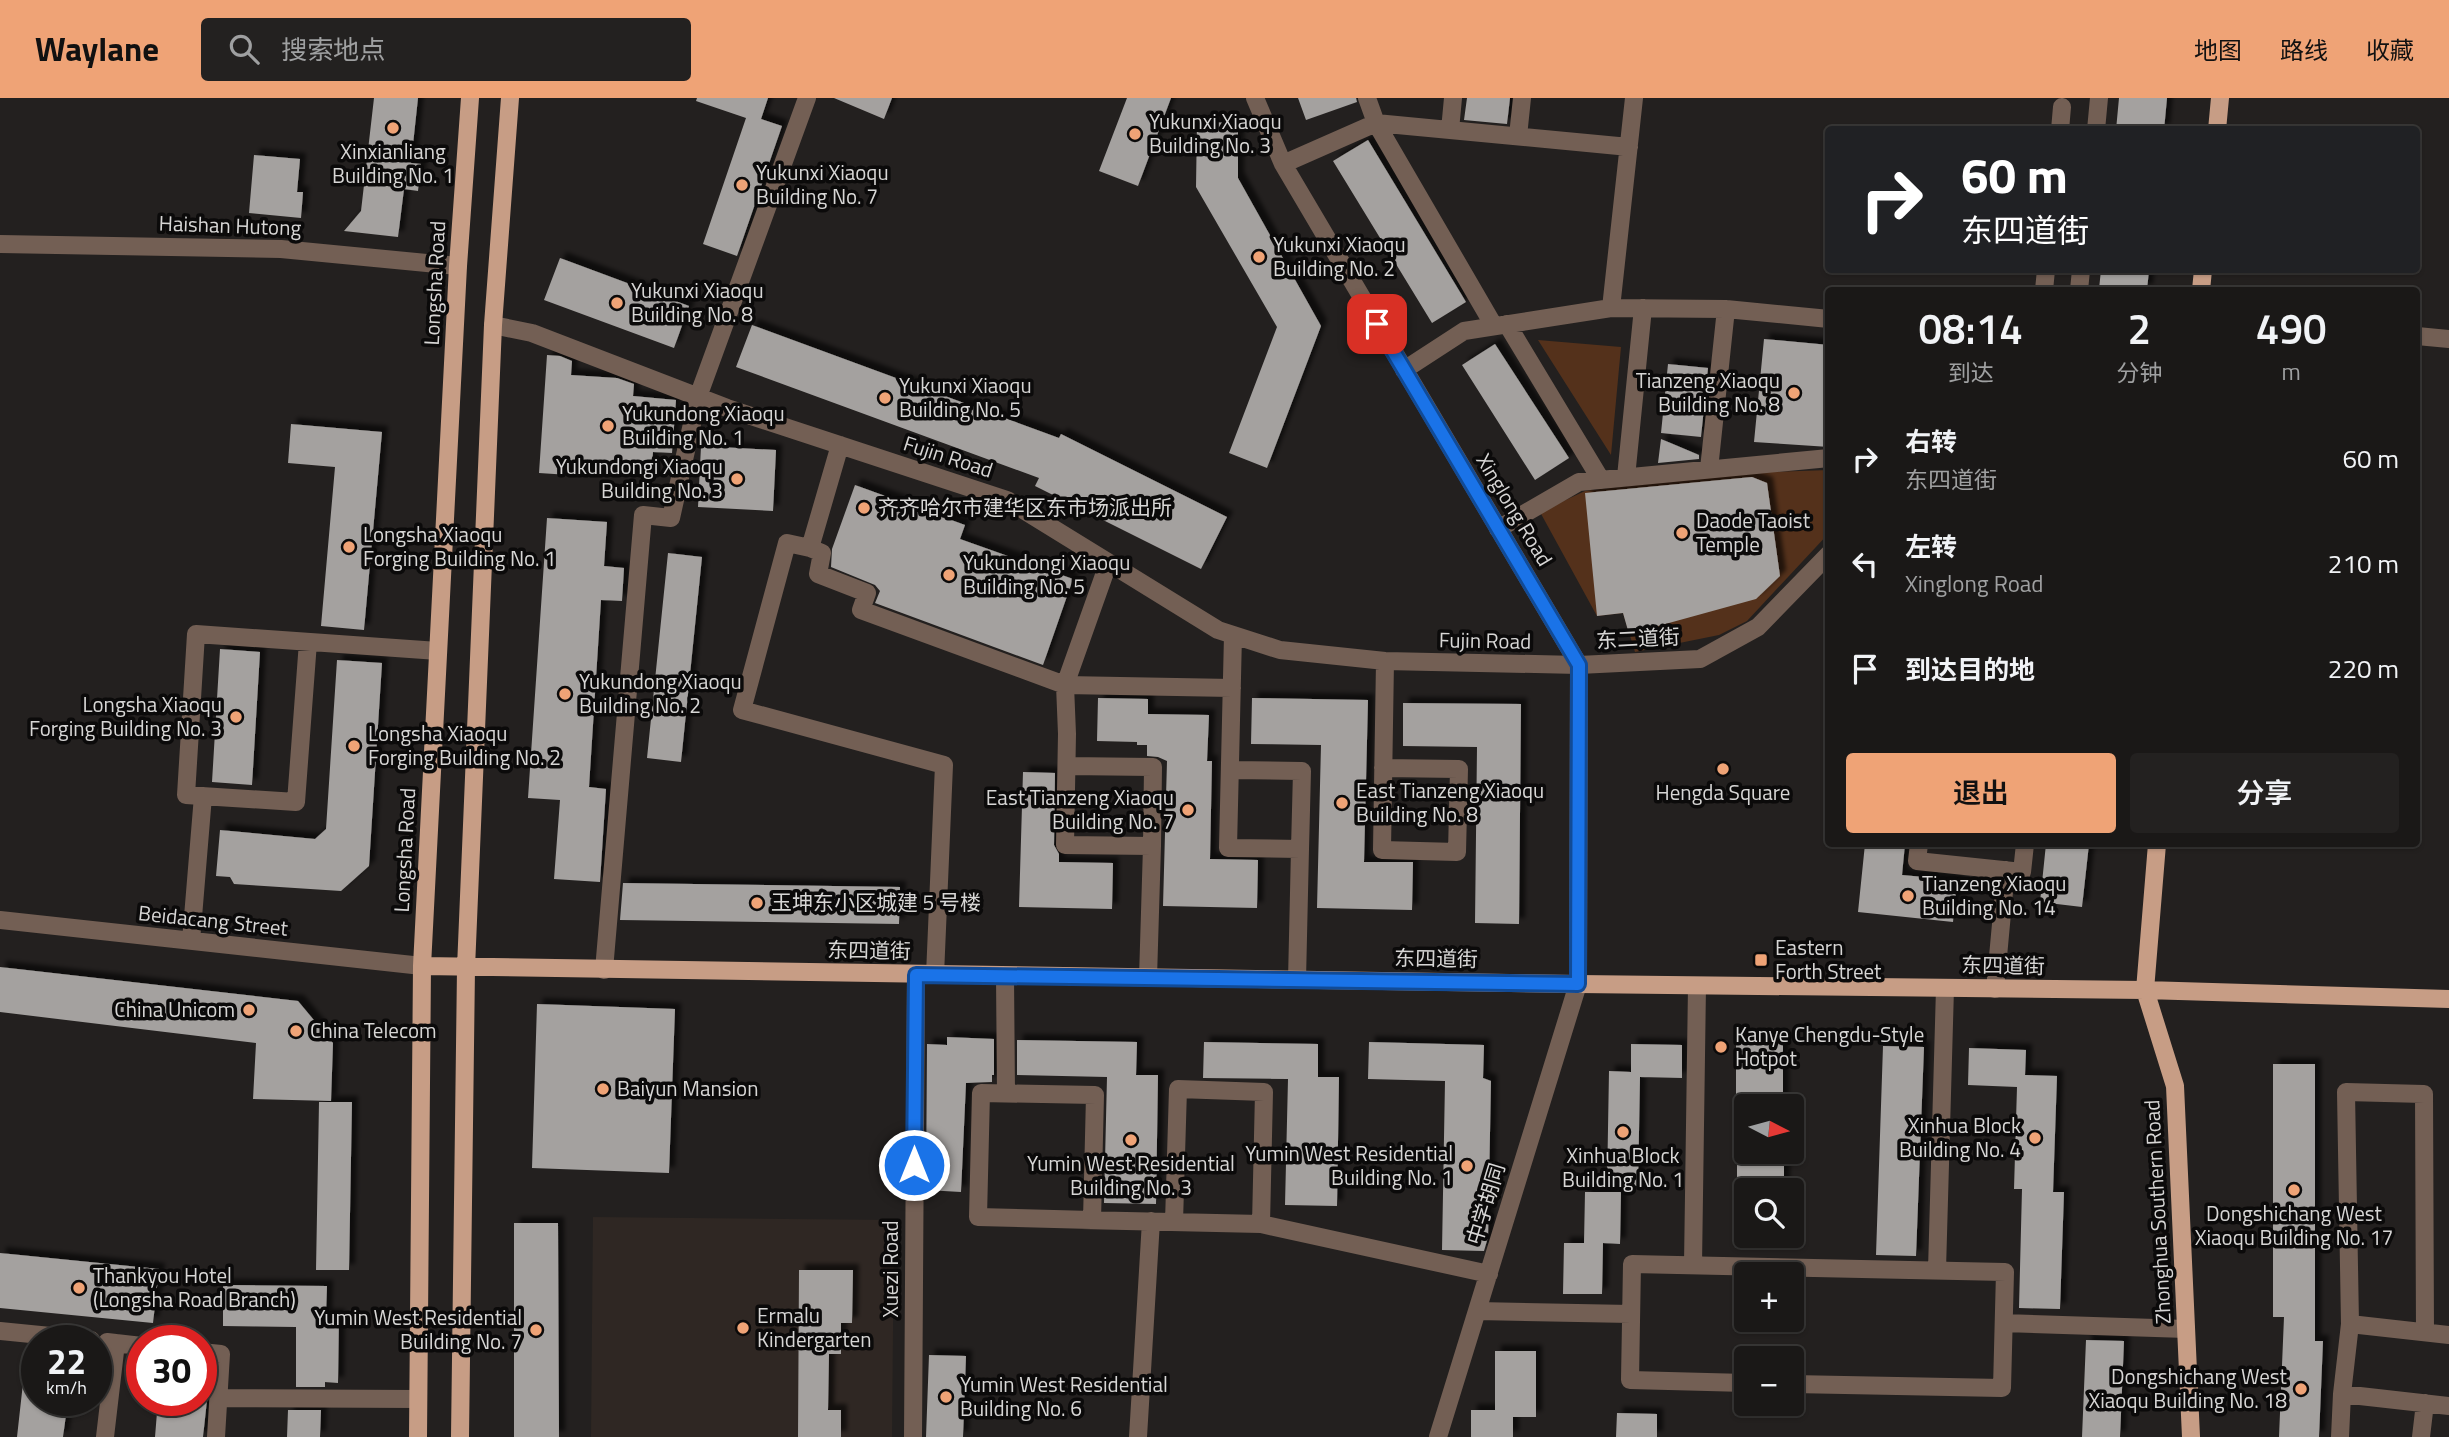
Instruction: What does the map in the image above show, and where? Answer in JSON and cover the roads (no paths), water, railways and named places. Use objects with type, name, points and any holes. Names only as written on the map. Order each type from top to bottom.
[{"type":"main road","name":"Longsha Road","points":[[418,1437],[422,966],[458,266],[470,98]]},
{"type":"main road","points":[[460,1437],[466,968],[494,325],[510,98]]},
{"type":"main road","points":[[2217,126],[2220,98]]},
{"type":"main road","points":[[2145,990],[2157,847]]},
{"type":"main road","name":"东四道街","points":[[422,966],[916,975],[2145,990],[2449,999]]},
{"type":"main road","name":"Zhonghua Southern Road","points":[[2145,990],[2175,1086],[2192,1437]]},
{"type":"street","points":[[604,970],[643,515],[671,518],[698,397],[807,98]]},
{"type":"street","name":"Xinglong Road","points":[[1255,98],[1283,164],[1579,665]]},
{"type":"street","points":[[1367,98],[1376,123],[1601,480]]},
{"type":"street","points":[[1450,130],[1453,98]]},
{"type":"street","points":[[1518,136],[1522,98]]},
{"type":"street","points":[[1611,308],[1634,98]]},
{"type":"street","points":[[2096,126],[2099,98]]},
{"type":"street","points":[[2060,126],[2062,107]]},
{"type":"street","points":[[1283,164],[1376,123],[1629,146]]},
{"type":"street","name":"Haishan Hutong","points":[[0,244],[281,249],[458,266]]},
{"type":"street","points":[[1404,370],[1464,331],[1611,308],[1726,309],[1825,319]]},
{"type":"street","points":[[1626,477],[1643,308]]},
{"type":"street","points":[[1709,469],[1726,309]]},
{"type":"street","name":"Fujin Road","points":[[494,325],[532,333],[698,397],[1007,500],[1218,630],[1280,650],[1385,662],[1579,665]]},
{"type":"street","points":[[2420,336],[2449,339]]},
{"type":"street","points":[[810,548],[840,445]]},
{"type":"street","points":[[1499,528],[1579,482],[1825,458]]},
{"type":"street","points":[[935,975],[944,765],[742,710],[787,543],[822,553],[818,574],[867,593],[861,610],[1065,685],[1232,688]]},
{"type":"street","name":"东二道街","points":[[1579,665],[1700,659],[1758,627],[1825,558]]},
{"type":"street","points":[[1108,564],[1065,685],[1065,845],[1152,846]]},
{"type":"street","points":[[307,642],[296,802],[186,795],[196,634],[438,651]]},
{"type":"street","points":[[1233,635],[1228,848],[1300,849]]},
{"type":"street","points":[[1383,768],[1459,769],[1457,852],[1382,850],[1383,768],[1385,662]]},
{"type":"street","points":[[1578,984],[1579,665]]},
{"type":"street","points":[[1067,766],[1153,767],[1148,978]]},
{"type":"street","points":[[1231,770],[1302,771],[1297,980]]},
{"type":"street","points":[[191,941],[203,796]]},
{"type":"street","points":[[1919,847],[1917,861],[2022,872],[2025,847]]},
{"type":"street","points":[[1995,989],[2006,870]]},
{"type":"street","name":"Beidacang Street","points":[[0,920],[422,966]]},
{"type":"street","name":"Xuezi Road","points":[[913,1437],[916,975]]},
{"type":"street","points":[[1005,976],[1006,1093]]},
{"type":"street","name":"中学胡同","points":[[1438,1437],[1578,984]]},
{"type":"street","points":[[1693,1265],[1697,985]]},
{"type":"street","points":[[1937,1270],[1945,988]]},
{"type":"street","points":[[1174,1222],[1178,1089],[1265,1091],[1261,1224]]},
{"type":"street","points":[[1081,1220],[1092,1220],[1095,1095],[981,1093],[978,1217],[1081,1220],[1261,1224],[1489,1274]]},
{"type":"street","points":[[2340,1437],[2350,1324],[2346,1093],[2424,1094],[2425,1332]]},
{"type":"street","points":[[1138,1437],[1150,1221]]},
{"type":"street","points":[[1734,1383],[1630,1380],[1632,1264],[2005,1272],[2003,1388],[1804,1384]]},
{"type":"street","points":[[1477,1311],[1631,1314]]},
{"type":"street","points":[[2004,1323],[2186,1329]]},
{"type":"street","points":[[2350,1324],[2449,1335]]},
{"type":"street","points":[[0,1331],[21,1333]]},
{"type":"street","points":[[112,1343],[126,1344]]},
{"type":"street","points":[[106,1437],[116,1343]]},
{"type":"street","points":[[216,1437],[221,1354],[217,1354]]},
{"type":"street","points":[[2342,1394],[2449,1406]]},
{"type":"street","points":[[218,1398],[418,1399]]},
{"type":"street","points":[[2421,1437],[2425,1403]]},
{"type":"place","name":"Xinxianliang Building No. 1","points":[[393,128]]},
{"type":"place","name":"Yukunxi Xiaoqu Building No. 3","points":[[1135,134]]},
{"type":"place","name":"Yukunxi Xiaoqu Building No. 7","points":[[742,185]]},
{"type":"place","name":"Yukunxi Xiaoqu Building No. 2","points":[[1259,257]]},
{"type":"place","name":"Yukunxi Xiaoqu Building No. 8","points":[[617,303]]},
{"type":"place","name":"Tianzeng Xiaoqu Building No. 8","points":[[1794,393]]},
{"type":"place","name":"Yukunxi Xiaoqu Building No. 5","points":[[885,398]]},
{"type":"place","name":"Yukundong Xiaoqu Building No. 1","points":[[608,426]]},
{"type":"place","name":"Yukundongi Xiaoqu Building No. 3","points":[[737,479]]},
{"type":"place","name":"齐齐哈尔市建华区东市场派出所","points":[[864,508]]},
{"type":"place","name":"Daode Taoist Temple","points":[[1682,533]]},
{"type":"place","name":"Longsha Xiaoqu Forging Building No. 1","points":[[349,547]]},
{"type":"place","name":"Yukundongi Xiaoqu Building No. 5","points":[[949,575]]},
{"type":"place","name":"Yukundong Xiaoqu Building No. 2","points":[[565,694]]},
{"type":"place","name":"Longsha Xiaoqu Forging Building No. 3","points":[[236,717]]},
{"type":"place","name":"Longsha Xiaoqu Forging Building No. 2","points":[[354,746]]},
{"type":"place","name":"Hengda Square","points":[[1723,769]]},
{"type":"place","name":"East Tianzeng Xiaoqu Building No. 8","points":[[1342,803]]},
{"type":"place","name":"East Tianzeng Xiaoqu Building No. 7","points":[[1188,810]]},
{"type":"place","name":"Tianzeng Xiaoqu Building No. 14","points":[[1908,896]]},
{"type":"place","name":"玉坤东小区城建 5 号楼","points":[[757,903]]},
{"type":"place","name":"Eastern Forth Street","points":[[1761,960]]},
{"type":"place","name":"China Unicom","points":[[249,1010]]},
{"type":"place","name":"China Telecom","points":[[296,1031]]},
{"type":"place","name":"Kanye Chengdu-Style Hotpot","points":[[1721,1047]]},
{"type":"place","name":"Baiyun Mansion","points":[[603,1089]]},
{"type":"place","name":"Xinhua Block Building No. 1","points":[[1623,1132]]},
{"type":"place","name":"Xinhua Block Building No. 4","points":[[2035,1138]]},
{"type":"place","name":"Yumin West Residential Building No. 3","points":[[1131,1140]]},
{"type":"place","name":"Yumin West Residential Building No. 1","points":[[1467,1166]]},
{"type":"place","name":"Dongshichang West Xiaoqu Building No. 17","points":[[2294,1190]]},
{"type":"place","name":"Thankyou Hotel (Longsha Road Branch)","points":[[79,1288]]},
{"type":"place","name":"Ermalu Kindergarten","points":[[743,1328]]},
{"type":"place","name":"Yumin West Residential Building No. 7","points":[[536,1330]]},
{"type":"place","name":"Dongshichang West Xiaoqu Building No. 18","points":[[2301,1389]]},
{"type":"place","name":"Yumin West Residential Building No. 6","points":[[946,1397]]}]
